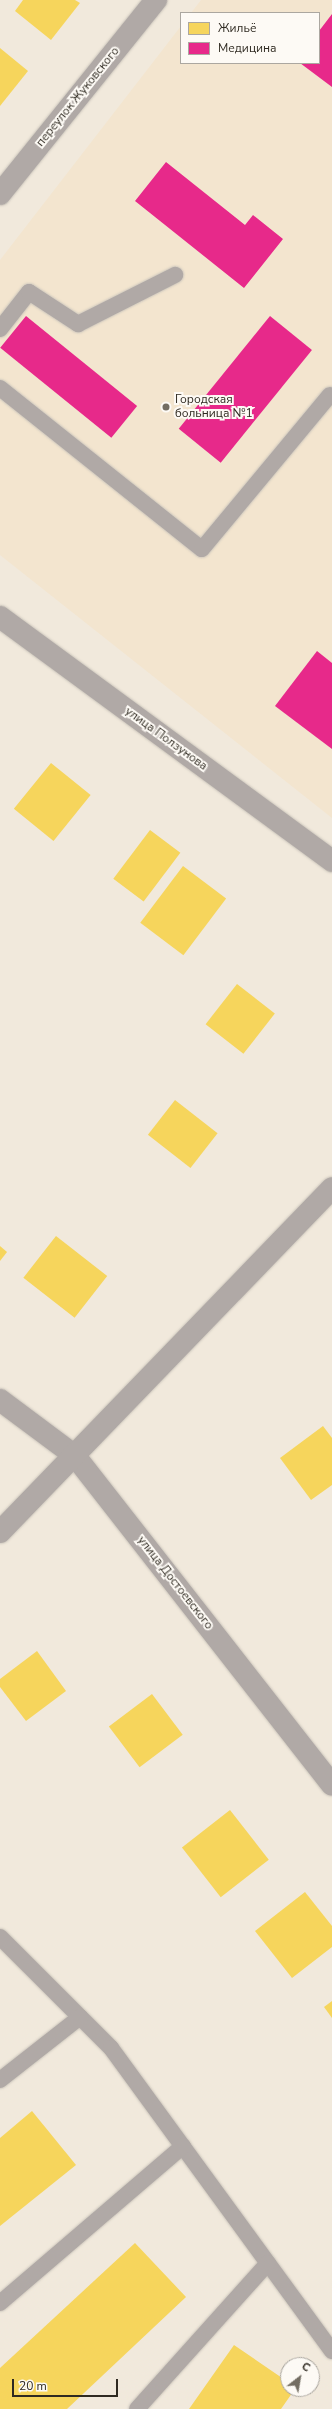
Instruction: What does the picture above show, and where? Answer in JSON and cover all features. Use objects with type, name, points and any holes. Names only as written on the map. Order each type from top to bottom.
[{"type":"street","name":"переулок Жуковского","points":[[0,194],[156,0]]},
{"type":"street","name":"улица Ползунова","points":[[0,617],[332,861]]},
{"type":"street","points":[[0,1532],[332,1188]]},
{"type":"street","name":"улица Достоевского","points":[[0,1400],[75,1456],[332,1785]]},
{"type":"lane","points":[[0,329],[29,292],[78,324],[175,275]]},
{"type":"lane","points":[[0,388],[202,549],[331,394]]},
{"type":"lane","points":[[0,1937],[112,2048],[332,2351]]},
{"type":"lane","points":[[0,2080],[80,2017]]},
{"type":"lane","points":[[0,2303],[183,2146]]},
{"type":"lane","points":[[137,2409],[268,2263]]},
{"type":"shaded area","name":"Городская больница №1","points":[[201,0],[332,0],[332,818],[0,555],[0,260],[180,27],[180,64],[320,64],[320,12],[192,12]]},
{"type":"building: Жильё","points":[[23,0],[75,0],[80,3],[51,40],[15,11]]},
{"type":"building: Жильё","points":[[0,48],[28,71],[0,106]]},
{"type":"building: Жильё","points":[[51,763],[91,795],[54,841],[14,809]]},
{"type":"building: Жильё","points":[[150,830],[180,853],[144,902],[113,879]]},
{"type":"building: Жильё","points":[[183,866],[226,898],[183,955],[140,923]]},
{"type":"building: Жильё","points":[[237,984],[275,1014],[243,1054],[206,1024]]},
{"type":"building: Жильё","points":[[175,1100],[218,1133],[190,1168],[148,1135]]},
{"type":"building: Жильё","points":[[56,1236],[107,1276],[75,1318],[23,1278]]},
{"type":"building: Жильё","points":[[0,1246],[7,1252],[0,1261]]},
{"type":"building: Жильё","points":[[323,1426],[332,1438],[332,1485],[311,1500],[280,1458]]},
{"type":"building: Жильё","points":[[37,1651],[66,1691],[26,1721],[0,1687],[0,1679]]},
{"type":"building: Жильё","points":[[152,1694],[183,1735],[140,1767],[109,1726]]},
{"type":"building: Жильё","points":[[230,1810],[269,1860],[221,1897],[182,1848]]},
{"type":"building: Жильё","points":[[305,1892],[332,1926],[332,1947],[292,1978],[255,1931]]},
{"type":"building: Жильё","points":[[332,2001],[332,2018],[324,2007]]},
{"type":"building: Жильё","points":[[32,2111],[76,2165],[0,2226],[0,2138]]},
{"type":"building: Жильё","points":[[135,2243],[186,2297],[67,2409],[0,2409],[0,2368]]},
{"type":"building: Жильё","points":[[234,2345],[280,2377],[280,2397],[289,2397],[281,2409],[189,2409]]},
{"type":"building: Медицина","points":[[332,14],[332,87],[301,64],[320,64],[320,30]]},
{"type":"building: Медицина","points":[[166,162],[245,225],[253,215],[283,239],[244,288],[135,201]]},
{"type":"building: Медицина","points":[[26,316],[137,406],[111,438],[0,348]]},
{"type":"building: Медицина","points":[[270,316],[312,350],[221,463],[179,429]]},
{"type":"building: Медицина","points":[[317,651],[332,663],[332,749],[275,706]]},
{"type":"place","name":"Городская больница №1","points":[[166,407]]}]
